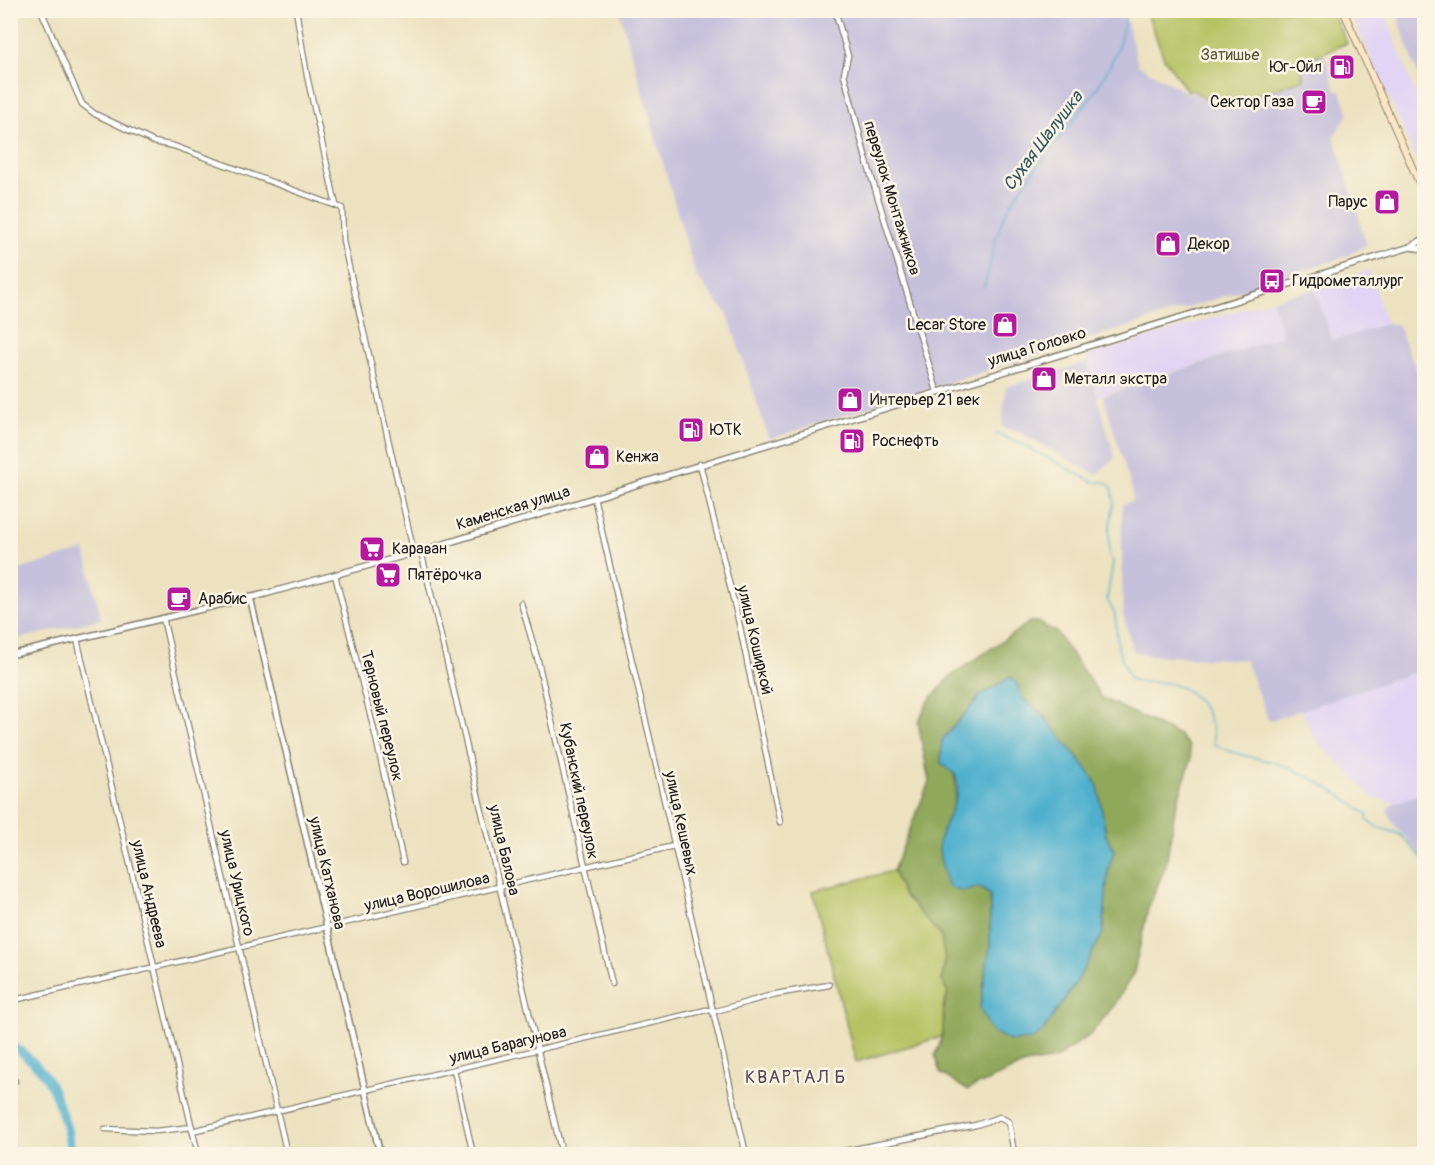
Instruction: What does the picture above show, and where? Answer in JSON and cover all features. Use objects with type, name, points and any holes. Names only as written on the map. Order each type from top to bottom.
[{"type":"main road","points":[[1343,10],[1425,194]]},
{"type":"street","points":[[41,10],[78,99],[95,114],[154,142],[174,146],[336,205],[344,212],[343,241],[414,553]]},
{"type":"street","points":[[296,10],[307,76],[336,205]]},
{"type":"street","name":"переулок Монтажников","points":[[835,10],[848,56],[844,74],[866,159],[938,391]]},
{"type":"street","points":[[1410,247],[1425,238]]},
{"type":"street","points":[[1410,247],[1425,249]]},
{"type":"street","name":"улица Головко","points":[[673,473],[1410,247]]},
{"type":"street","name":"улица Коширкой","points":[[700,464],[740,627],[780,822]]},
{"type":"street","name":"Каменская улица","points":[[10,655],[335,575],[421,551],[673,473]]},
{"type":"street","name":"улица Кешевых","points":[[594,497],[746,1155]]},
{"type":"street","name":"улица Балова","points":[[421,551],[562,1155]]},
{"type":"street","name":"Терновый переулок","points":[[335,575],[376,738],[403,862]]},
{"type":"street","name":"улица Катханова","points":[[250,597],[380,1155]]},
{"type":"street","name":"Кубанский переулок","points":[[521,603],[553,727],[612,984]]},
{"type":"street","name":"улица Урицкого","points":[[163,618],[287,1155]]},
{"type":"street","name":"улица Андреева","points":[[77,639],[198,1155]]},
{"type":"street","name":"улица Ворошилова","points":[[10,1001],[674,846]]},
{"type":"street","name":"улица Барагунова","points":[[105,1129],[156,1131],[192,1129],[776,994],[830,985]]},
{"type":"street","points":[[454,1070],[473,1155]]},
{"type":"street","points":[[829,1155],[976,1125],[1000,1117],[1009,1122],[1014,1155]]},
{"type":"shaded area","points":[[619,11],[1119,11],[1127,22],[1138,65],[1187,93],[1193,92],[1206,101],[1218,103],[1236,101],[1305,80],[1299,64],[1325,55],[1336,91],[1341,91],[1349,114],[1334,136],[1367,245],[1347,256],[1178,311],[769,439],[727,313],[696,277]]},
{"type":"shaded area","points":[[1350,11],[1384,11],[1385,13],[1424,116],[1424,176]]},
{"type":"shaded area","points":[[1396,11],[1424,11],[1424,93]]},
{"type":"shaded area","points":[[1369,270],[1386,324],[1332,341],[1315,289]]},
{"type":"shaded area","name":"Гидрометаллург","points":[[1315,289],[1332,341],[1386,324],[1397,324],[1415,367],[1424,382],[1424,669],[1269,721],[1245,660],[1149,655],[1133,651],[1123,615],[1122,505],[1132,501],[1133,493],[1103,396],[1282,336],[1272,300]]},
{"type":"shaded area","points":[[1272,300],[1282,336],[1099,396],[1087,356]]},
{"type":"shaded area","points":[[1424,353],[1424,382],[1415,367]]},
{"type":"shaded area","points":[[1088,362],[1115,458],[1096,475],[1020,433],[1002,427],[1006,387]]},
{"type":"shaded area","points":[[85,550],[101,619],[14,640],[11,627],[11,572]]},
{"type":"shaded area","points":[[1424,669],[1424,793],[1394,803],[1372,797],[1312,736],[1302,709]]},
{"type":"shaded area","points":[[1424,793],[1424,858],[1392,822],[1387,809],[1394,803]]},
{"type":"green space","name":"Затишье","points":[[1146,11],[1331,11],[1347,43],[1299,63],[1304,79],[1245,98],[1222,99],[1214,96],[1205,99],[1192,89],[1187,91],[1164,58]]},
{"type":"green space","points":[[1030,622],[1037,622],[1056,632],[1102,698],[1179,735],[1189,746],[1191,760],[1175,810],[1166,865],[1148,909],[1134,972],[1115,1004],[1091,1034],[1055,1059],[1025,1064],[967,1090],[940,1073],[935,1055],[942,1038],[945,1001],[948,993],[942,979],[945,961],[941,936],[903,894],[893,871],[929,782],[918,722],[928,702],[951,676]],"holes":[[[1011,677],[1017,684],[1022,698],[1042,715],[1090,773],[1098,787],[1106,836],[1114,850],[1108,871],[1103,933],[1077,981],[1043,1031],[980,1008],[990,947],[990,895],[979,887],[963,891],[939,840],[956,792],[954,775],[971,708],[981,695]]]},
{"type":"green space","points":[[893,871],[903,894],[942,936],[945,961],[942,979],[948,993],[943,1006],[944,1036],[856,1062],[813,891]]},
{"type":"water","points":[[1011,677],[1017,684],[1022,698],[1042,714],[1098,786],[1106,836],[1114,850],[1108,871],[1103,933],[1077,981],[1043,1031],[1032,1040],[1010,1041],[991,1031],[980,1008],[990,947],[990,895],[979,887],[963,892],[949,887],[939,854],[939,842],[955,800],[958,782],[955,775],[941,763],[942,740],[981,695]]},
{"type":"waterway","name":"Сухая Шалушка","points":[[984,287],[1003,218],[1023,186],[1097,88],[1111,63],[1121,36],[1125,10]]},
{"type":"waterway","name":"Сухая Шалушка","points":[[996,434],[1018,442],[1093,482],[1106,482],[1112,488],[1114,502],[1109,532],[1109,554],[1113,562],[1107,599],[1115,614],[1118,649],[1130,679],[1167,683],[1187,691],[1195,697],[1207,714],[1211,723],[1214,744],[1231,752],[1285,766],[1317,781],[1367,814],[1367,820],[1377,827],[1400,834],[1424,860]]},
{"type":"waterway","points":[[10,1044],[33,1062],[47,1079],[61,1111],[70,1144],[77,1154]]},
{"type":"place","name":"Юг-Ойл","points":[[1342,67]]},
{"type":"place","name":"Сектор Газа","points":[[1314,102]]},
{"type":"place","name":"Парус","points":[[1387,202]]},
{"type":"place","name":"Декор","points":[[1168,244]]},
{"type":"place","name":"Гидрометаллург","points":[[1272,281]]},
{"type":"place","name":"Lecar Store","points":[[1005,325]]},
{"type":"place","name":"Металл экстра","points":[[1044,379]]},
{"type":"place","name":"Интерьер 21 век","points":[[850,400]]},
{"type":"place","name":"ЮТК","points":[[691,430]]},
{"type":"place","name":"Роснефть","points":[[852,441]]},
{"type":"place","name":"Кенжа","points":[[597,457]]},
{"type":"place","name":"Караван","points":[[372,549]]},
{"type":"place","name":"Пятёрочка","points":[[388,575]]},
{"type":"place","name":"Арабис","points":[[179,599]]},
{"type":"district","name":"КВАРТАЛ Б","points":[[796,1077]]}]
